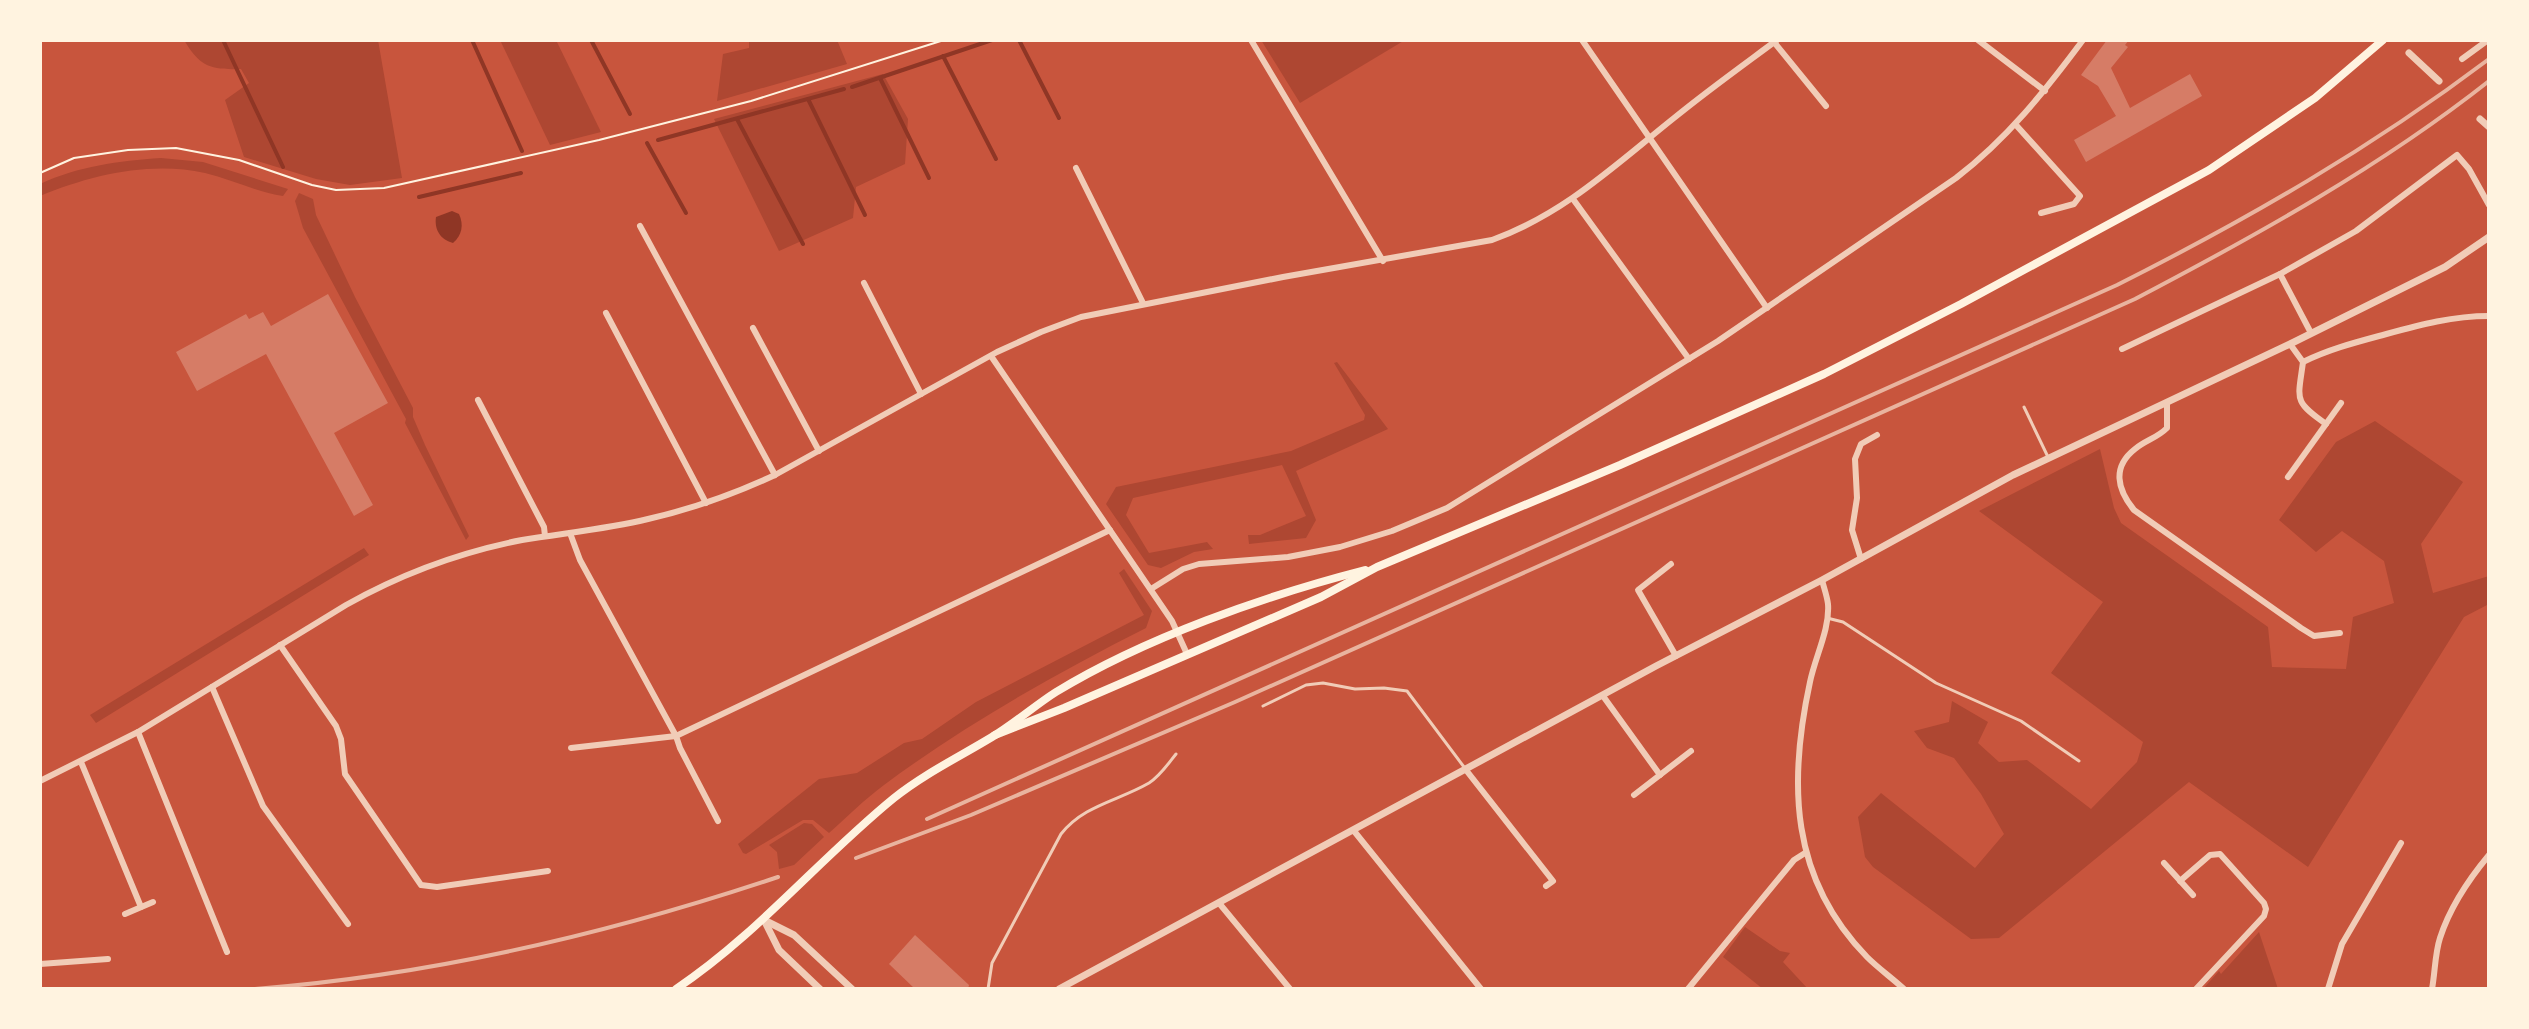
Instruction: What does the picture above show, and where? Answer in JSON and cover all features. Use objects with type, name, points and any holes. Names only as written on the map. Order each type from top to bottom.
[{"type":"main road","points":[[995,735],[1321,597],[1377,567],[1732,416],[1928,322],[2220,162],[2315,98],[2383,40]]},
{"type":"main road","points":[[676,989],[737,945],[898,795],[995,735],[1056,692],[1109,664],[1257,602],[1377,567]]},
{"type":"street","points":[[1251,40],[1383,261]]},
{"type":"street","points":[[1582,40],[1767,308]]},
{"type":"street","points":[[1978,40],[2045,91]]},
{"type":"street","points":[[1151,589],[1183,569],[1199,564],[1288,557],[1367,541],[1447,508],[1689,359],[1956,178],[2016,125],[2083,40]]},
{"type":"street","points":[[2462,59],[2488,40]]},
{"type":"street","points":[[40,781],[138,732],[346,605],[403,577],[477,551],[545,536],[647,520],[706,503],[775,475],[991,356],[1081,317],[1492,240],[1521,230],[1573,199],[1775,41],[1826,106]]},
{"type":"street","points":[[2409,53],[2439,81]]},
{"type":"street","points":[[2480,119],[2489,127]]},
{"type":"street","points":[[2016,125],[2080,196],[2074,204],[2041,213]]},
{"type":"street","points":[[2122,349],[2280,274],[2356,231],[2457,155],[2469,169],[2489,205]]},
{"type":"street","points":[[1076,168],[1143,303]]},
{"type":"street","points":[[1573,199],[1689,359]]},
{"type":"street","points":[[640,226],[775,475]]},
{"type":"street","points":[[1059,989],[2048,457],[2167,403],[2445,267],[2489,237]]},
{"type":"street","points":[[2280,274],[2311,333]]},
{"type":"street","points":[[864,283],[921,394]]},
{"type":"street","points":[[606,313],[706,503]]},
{"type":"street","points":[[2303,362],[2336,348],[2436,320],[2489,316]]},
{"type":"street","points":[[753,328],[819,451]]},
{"type":"street","points":[[2290,344],[2303,362],[2298,397],[2302,405],[2326,424]]},
{"type":"street","points":[[991,356],[1151,589],[1187,654]]},
{"type":"street","points":[[478,400],[544,527],[545,536]]},
{"type":"street","points":[[2167,403],[2167,428],[2157,438],[2137,447],[2122,465],[2119,480],[2122,495],[2146,519],[2301,628],[2314,636],[2340,633]]},
{"type":"street","points":[[2288,477],[2341,403]]},
{"type":"street","points":[[1861,559],[1852,530],[1857,498],[1855,459],[1861,444],[1877,435]]},
{"type":"street","points":[[571,748],[676,736],[1110,530]]},
{"type":"street","points":[[570,533],[580,560],[676,736],[718,821]]},
{"type":"street","points":[[1671,564],[1638,590],[1676,656]]},
{"type":"street","points":[[1822,580],[1828,605],[1827,618],[1810,680],[1797,774],[1797,800],[1805,853],[1822,896],[1835,918],[1868,958],[1904,989]]},
{"type":"street","points":[[280,645],[336,726],[341,739],[345,774],[421,885],[437,887],[548,871]]},
{"type":"street","points":[[212,687],[263,806],[348,924]]},
{"type":"street","points":[[1603,696],[1660,775]]},
{"type":"street","points":[[138,732],[227,952]]},
{"type":"street","points":[[1634,795],[1691,751]]},
{"type":"street","points":[[81,762],[141,907]]},
{"type":"street","points":[[1466,770],[1553,881],[1546,886]]},
{"type":"street","points":[[1354,831],[1481,989]]},
{"type":"street","points":[[2328,989],[2342,944],[2401,843]]},
{"type":"street","points":[[1688,989],[1794,860],[1805,853]]},
{"type":"street","points":[[2180,881],[2210,855],[2220,854],[2266,909],[2264,916],[2196,989]]},
{"type":"street","points":[[2432,989],[2439,940],[2453,906],[2489,855]]},
{"type":"street","points":[[2164,863],[2193,895]]},
{"type":"street","points":[[125,914],[153,902]]},
{"type":"street","points":[[1219,903],[1290,989]]},
{"type":"street","points":[[764,920],[779,950],[820,989]]},
{"type":"street","points":[[764,920],[794,935],[852,989]]},
{"type":"street","points":[[40,964],[108,959]]},
{"type":"lane","points":[[2024,407],[2048,457]]},
{"type":"lane","points":[[1827,618],[1843,622],[1936,683],[2021,721],[2079,761]]},
{"type":"lane","points":[[1263,706],[1306,685],[1323,683],[1355,689],[1407,691],[1466,770]]},
{"type":"lane","points":[[988,989],[992,963],[1066,827],[1085,811],[1151,782],[1176,754]]},
{"type":"path","points":[[40,173],[74,158],[128,150],[176,148],[239,160],[336,190],[384,188],[543,153],[751,101],[944,40]]},
{"type":"shaded area","points":[[184,40],[378,40],[402,178],[350,185],[316,179],[244,157],[225,100],[249,83],[241,69],[207,65],[195,56]]},
{"type":"shaded area","points":[[500,40],[556,40],[601,132],[550,145]]},
{"type":"shaded area","points":[[749,40],[837,40],[847,64],[717,101],[723,54],[749,48]]},
{"type":"shaded area","points":[[1261,40],[1405,40],[1300,103]]},
{"type":"shaded area","points":[[883,74],[908,119],[905,164],[856,187],[853,218],[779,251],[714,119]]},
{"type":"shaded area","points":[[161,158],[203,162],[288,189],[283,196],[205,173],[142,169],[100,176],[40,196],[40,184],[69,173],[114,163]]},
{"type":"shaded area","points":[[299,193],[313,199],[316,215],[355,297],[413,408],[413,417],[425,445],[469,536],[466,540],[405,423],[406,419],[303,228],[295,201]]},
{"type":"shaded area","points":[[452,211],[459,214],[462,226],[453,243],[439,234],[436,226],[436,217]]},
{"type":"shaded area","points":[[1337,362],[1388,429],[1296,471],[1316,520],[1306,538],[1249,544],[1248,535],[1260,535],[1306,516],[1282,465],[1133,498],[1126,515],[1149,553],[1207,542],[1213,549],[1194,552],[1161,568],[1148,565],[1106,504],[1116,487],[1291,451],[1364,420],[1365,415],[1334,363]]},
{"type":"shaded area","points":[[2375,421],[2463,482],[2421,544],[2433,593],[2489,576],[2489,604],[2464,617],[2308,867],[2189,782],[1999,938],[1971,939],[1873,867],[1865,857],[1858,817],[1881,793],[1975,868],[2004,834],[1981,794],[1954,758],[1927,748],[1914,731],[1949,722],[1952,701],[1988,722],[1978,743],[1999,762],[2027,760],[2091,809],[2137,762],[2143,742],[2051,673],[2103,602],[1979,511],[2100,449],[2114,508],[2121,523],[2268,627],[2272,667],[2346,669],[2353,617],[2394,603],[2384,561],[2342,531],[2316,552],[2279,520],[2336,442]]},
{"type":"shaded area","points":[[364,548],[369,555],[96,723],[90,715]]},
{"type":"shaded area","points":[[1124,569],[1152,611],[1146,628],[1045,682],[947,741],[877,790],[829,833],[813,820],[803,820],[743,853],[738,844],[819,779],[857,773],[904,743],[922,739],[976,702],[1144,615],[1119,573]]},
{"type":"shaded area","points":[[804,823],[812,824],[824,837],[794,865],[779,869],[777,852],[769,845]]},
{"type":"shaded area","points":[[1745,927],[1780,951],[1790,953],[1783,962],[1808,989],[1763,989],[1723,957]]},
{"type":"shaded area","points":[[2259,932],[2278,989],[2203,989],[2219,971],[2221,974]]},
{"type":"building","points":[[2107,40],[2129,40],[2125,45],[2128,47],[2111,68],[2130,108],[2190,74],[2202,96],[2086,162],[2074,140],[2116,116],[2098,86],[2081,75]]},
{"type":"building","points":[[328,294],[388,403],[334,433],[373,505],[354,516],[266,354],[197,391],[176,352],[246,314],[249,319],[263,312],[271,326]]},
{"type":"building","points":[[915,935],[969,985],[968,989],[915,989],[889,964]]},
{"type":"waterway","points":[[223,40],[283,167]]},
{"type":"waterway","points":[[472,40],[522,151]]},
{"type":"waterway","points":[[591,40],[630,114]]},
{"type":"waterway","points":[[852,87],[992,40]]},
{"type":"waterway","points":[[1019,40],[1059,118]]},
{"type":"waterway","points":[[943,56],[996,159]]},
{"type":"waterway","points":[[880,78],[929,178]]},
{"type":"waterway","points":[[658,140],[844,89]]},
{"type":"waterway","points":[[808,99],[865,215]]},
{"type":"waterway","points":[[737,119],[803,244]]},
{"type":"waterway","points":[[647,143],[686,213]]},
{"type":"waterway","points":[[419,197],[521,173]]},
{"type":"railway","points":[[927,819],[2117,285],[2308,181],[2400,123],[2489,59]]},
{"type":"railway","points":[[856,858],[971,815],[1235,702],[2135,299],[2361,171],[2489,81]]},
{"type":"railway","points":[[255,989],[388,974],[520,949],[650,917],[778,877]]}]
